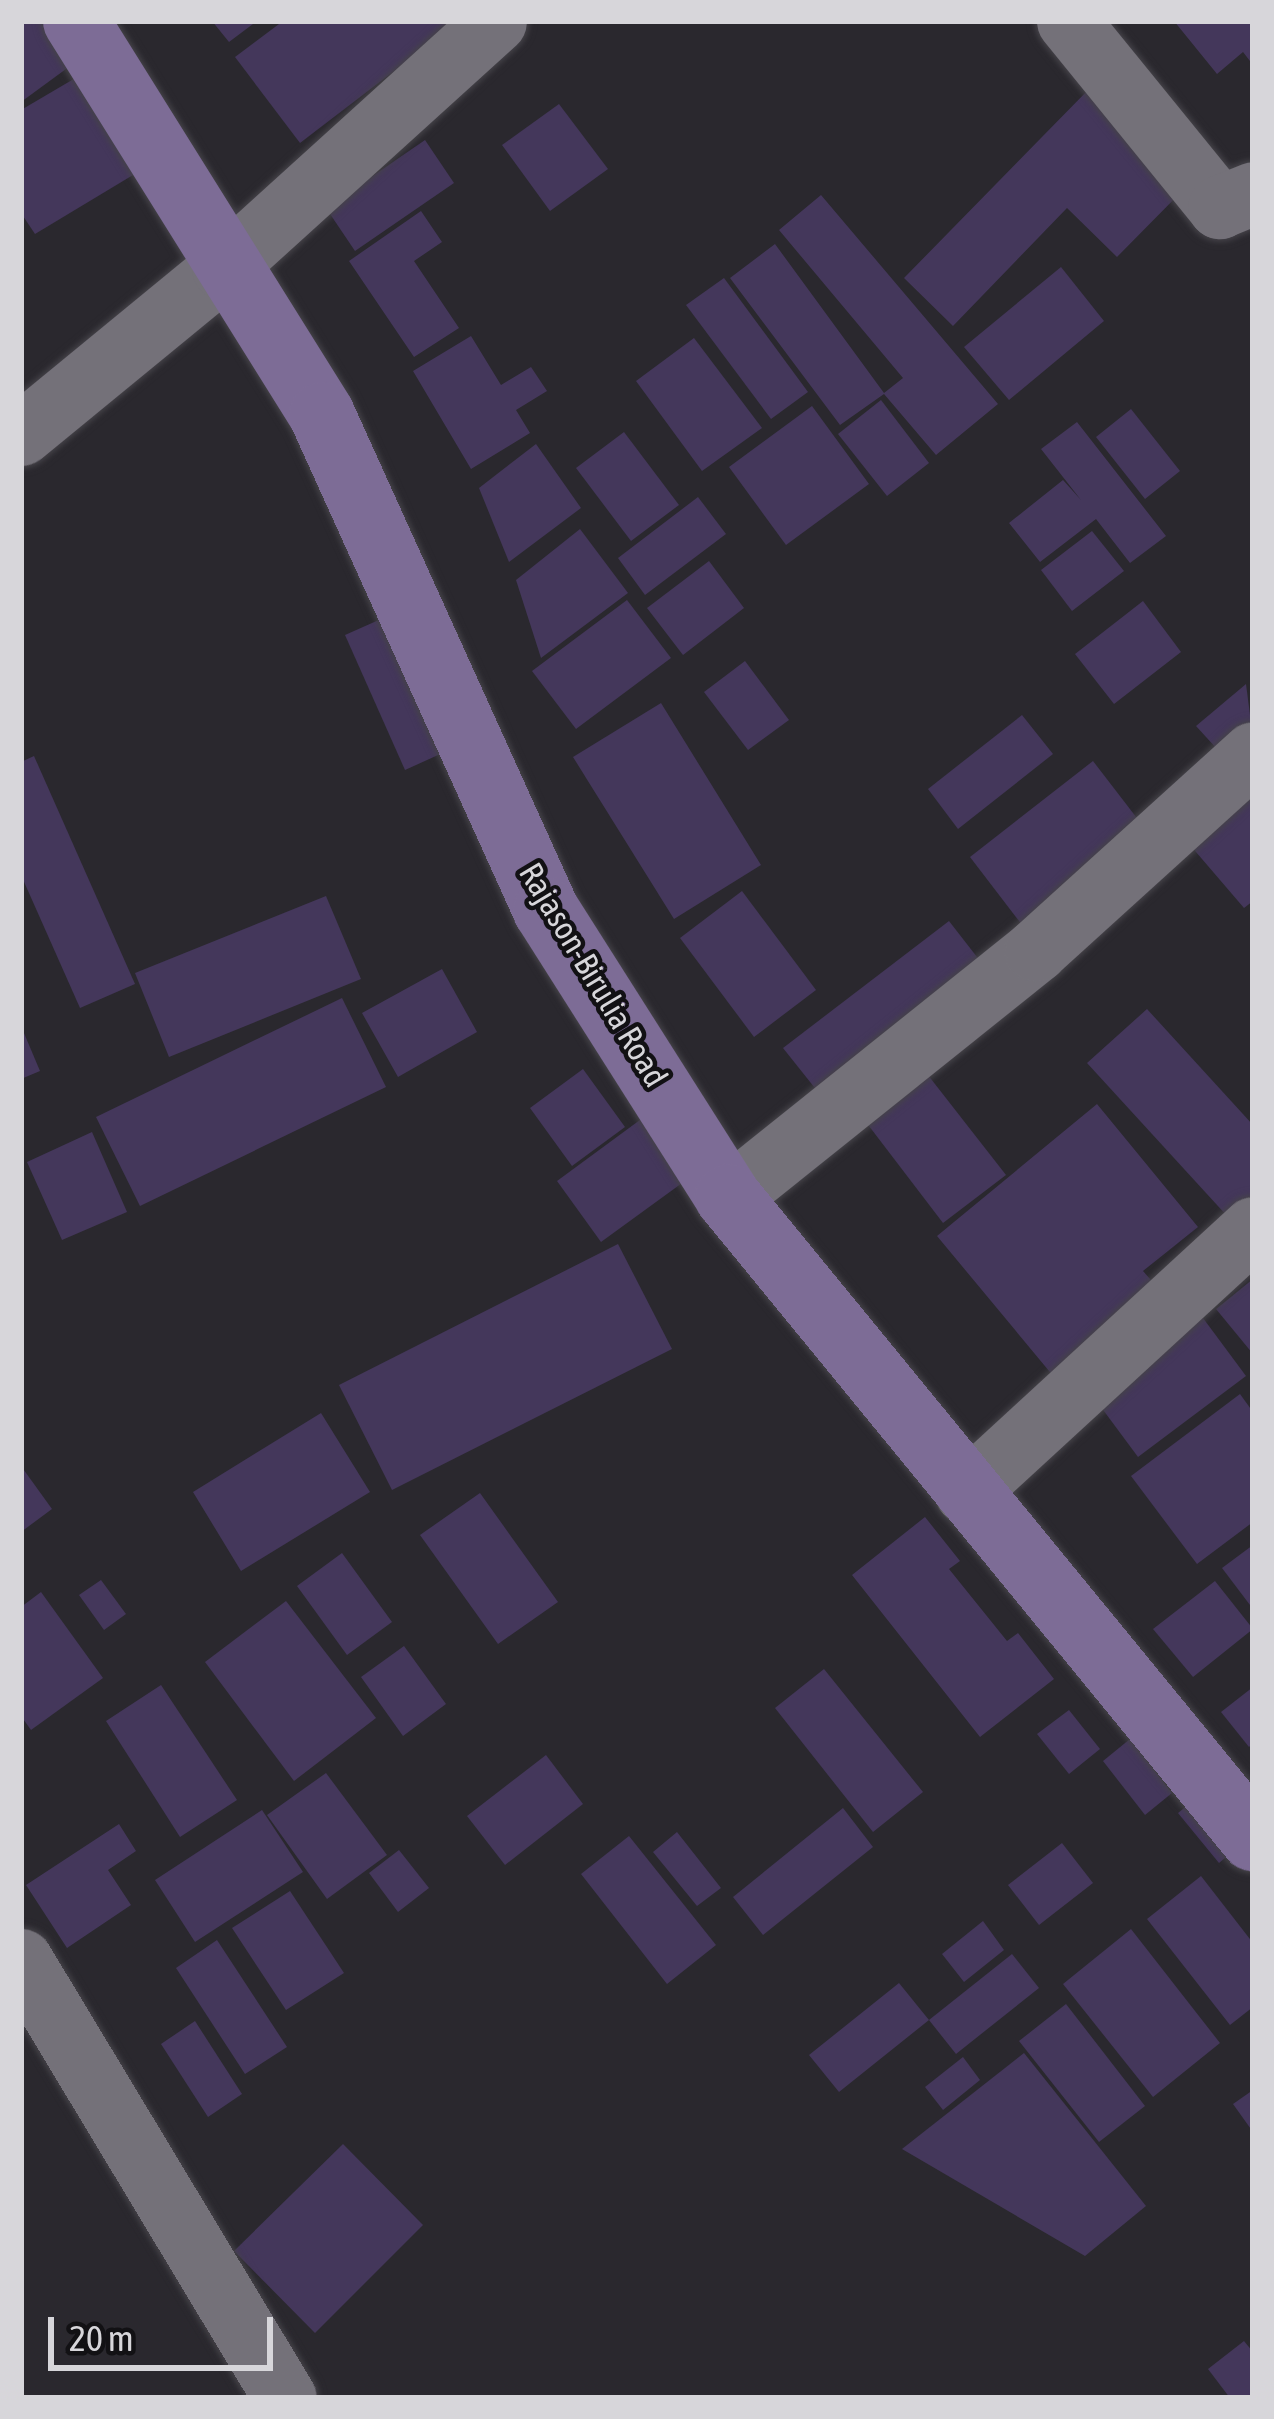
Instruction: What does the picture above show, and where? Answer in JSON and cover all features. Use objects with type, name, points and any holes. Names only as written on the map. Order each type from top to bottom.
[{"type":"street","name":"Rajason-Birulia Road","points":[[76,21],[224,268],[322,415],[546,910],[728,1197],[1253,1836]]},
{"type":"street","points":[[1068,21],[1219,207],[1253,193]]},
{"type":"street","points":[[21,434],[224,268],[492,22]]},
{"type":"street","points":[[728,1197],[1036,950],[1253,753]]},
{"type":"street","points":[[966,1492],[1253,1228]]},
{"type":"street","points":[[21,1960],[285,2398]]},
{"type":"building","points":[[21,21],[54,21],[81,58],[21,102]]},
{"type":"building","points":[[212,21],[257,21],[229,42]]},
{"type":"building","points":[[283,21],[449,21],[453,26],[300,143],[235,57]]},
{"type":"building","points":[[1174,21],[1253,21],[1253,65],[1243,52],[1217,74]]},
{"type":"building","points":[[89,70],[143,169],[35,234],[21,213],[21,110]]},
{"type":"building","points":[[1090,88],[1188,185],[1117,257],[1067,208],[953,326],[904,278]]},
{"type":"building","points":[[559,104],[608,169],[550,211],[502,145]]},
{"type":"building","points":[[425,140],[454,183],[355,251],[326,208]]},
{"type":"building","points":[[821,195],[998,404],[936,455],[884,394],[840,425],[730,278],[775,244],[884,393],[903,378],[779,230]]},
{"type":"building","points":[[421,211],[442,242],[414,261],[459,328],[414,357],[349,261]]},
{"type":"building","points":[[1061,267],[1104,321],[1009,400],[964,347]]},
{"type":"building","points":[[724,278],[808,392],[771,419],[686,305]]},
{"type":"building","points":[[471,336],[501,385],[531,367],[547,391],[516,410],[530,433],[471,469],[413,371]]},
{"type":"building","points":[[694,338],[762,428],[702,471],[636,381]]},
{"type":"building","points":[[881,400],[929,463],[887,496],[838,434]]},
{"type":"building","points":[[812,406],[869,484],[786,545],[729,467]]},
{"type":"building","points":[[1131,409],[1180,471],[1145,499],[1096,437]]},
{"type":"building","points":[[1077,422],[1166,536],[1130,563],[1096,519],[1040,562],[1009,523],[1063,480],[1081,500],[1041,449]]},
{"type":"building","points":[[624,432],[679,505],[631,541],[576,468]]},
{"type":"building","points":[[536,444],[581,508],[509,562],[479,488]]},
{"type":"building","points":[[698,497],[726,534],[645,595],[618,558]]},
{"type":"building","points":[[580,529],[628,593],[541,658],[516,580]]},
{"type":"building","points":[[1092,531],[1124,571],[1072,611],[1041,570]]},
{"type":"building","points":[[709,561],[744,608],[683,655],[647,608]]},
{"type":"building","points":[[627,600],[671,658],[576,729],[532,671]]},
{"type":"building","points":[[1143,601],[1181,652],[1114,704],[1075,654]]},
{"type":"building","points":[[399,611],[458,746],[405,770],[345,635]]},
{"type":"building","points":[[745,661],[789,720],[748,750],[704,692]]},
{"type":"building","points":[[1246,684],[1253,738],[1227,760],[1196,726]]},
{"type":"building","points":[[661,703],[761,865],[674,919],[573,757]]},
{"type":"building","points":[[1022,715],[1053,754],[958,829],[928,789]]},
{"type":"building","points":[[34,756],[135,984],[80,1008],[21,875],[21,762]]},
{"type":"building","points":[[1093,761],[1153,839],[1029,934],[970,857]]},
{"type":"building","points":[[1253,779],[1253,901],[1244,908],[1184,838]]},
{"type":"building","points":[[742,891],[816,990],[754,1037],[680,938]]},
{"type":"building","points":[[326,896],[361,979],[169,1057],[135,973]]},
{"type":"building","points":[[949,921],[991,975],[826,1102],[783,1048]]},
{"type":"building","points":[[442,969],[477,1032],[398,1077],[362,1013]]},
{"type":"building","points":[[342,998],[386,1087],[140,1206],[96,1117]]},
{"type":"building","points":[[1147,1009],[1253,1125],[1253,1194],[1228,1217],[1087,1063]]},
{"type":"building","points":[[21,1026],[40,1071],[21,1079]]},
{"type":"building","points":[[917,1061],[1006,1175],[943,1223],[856,1109]]},
{"type":"building","points":[[583,1069],[625,1127],[572,1166],[530,1108]]},
{"type":"building","points":[[1097,1104],[1198,1227],[1143,1271],[1165,1296],[1059,1383],[937,1236]]},
{"type":"building","points":[[644,1117],[689,1178],[601,1242],[557,1181]]},
{"type":"building","points":[[92,1132],[127,1212],[62,1240],[27,1162]]},
{"type":"building","points":[[618,1244],[672,1349],[392,1490],[339,1385]]},
{"type":"building","points":[[1253,1279],[1253,1354],[1216,1309]]},
{"type":"building","points":[[1203,1318],[1246,1376],[1138,1457],[1095,1399]]},
{"type":"building","points":[[1240,1394],[1253,1412],[1253,1522],[1197,1564],[1131,1476]]},
{"type":"building","points":[[321,1413],[370,1492],[241,1571],[193,1492]]},
{"type":"building","points":[[21,1466],[52,1509],[21,1532]]},
{"type":"building","points":[[480,1493],[558,1602],[498,1644],[420,1535]]},
{"type":"building","points":[[925,1517],[960,1561],[949,1569],[1007,1641],[1018,1633],[1054,1679],[980,1737],[852,1575]]},
{"type":"building","points":[[1253,1545],[1253,1609],[1222,1568]]},
{"type":"building","points":[[342,1553],[392,1622],[347,1655],[297,1586]]},
{"type":"building","points":[[101,1580],[126,1614],[104,1630],[79,1595]]},
{"type":"building","points":[[1215,1581],[1253,1629],[1193,1677],[1153,1629]]},
{"type":"building","points":[[41,1592],[103,1678],[31,1730],[21,1716],[21,1607]]},
{"type":"building","points":[[286,1601],[376,1718],[294,1781],[205,1662]]},
{"type":"building","points":[[404,1646],[446,1704],[403,1736],[361,1677]]},
{"type":"building","points":[[824,1669],[923,1792],[873,1832],[775,1708]]},
{"type":"building","points":[[161,1685],[237,1800],[180,1837],[106,1721]]},
{"type":"building","points":[[1253,1687],[1253,1743],[1249,1747],[1221,1712]]},
{"type":"building","points":[[1069,1710],[1100,1749],[1069,1774],[1037,1734]]},
{"type":"building","points":[[1130,1739],[1172,1793],[1145,1815],[1103,1761]]},
{"type":"building","points":[[546,1755],[583,1804],[505,1865],[467,1816]]},
{"type":"building","points":[[326,1773],[387,1855],[327,1899],[267,1815]]},
{"type":"building","points":[[1204,1792],[1244,1842],[1219,1863],[1178,1813]]},
{"type":"building","points":[[843,1808],[873,1847],[763,1935],[733,1897]]},
{"type":"building","points":[[262,1810],[303,1872],[195,1942],[155,1880]]},
{"type":"building","points":[[119,1824],[136,1851],[108,1870],[131,1905],[67,1948],[26,1885]]},
{"type":"building","points":[[677,1832],[721,1888],[697,1906],[653,1852]]},
{"type":"building","points":[[629,1836],[716,1945],[667,1984],[581,1874]]},
{"type":"building","points":[[1062,1843],[1093,1883],[1039,1925],[1008,1885]]},
{"type":"building","points":[[399,1850],[429,1888],[398,1912],[369,1873]]},
{"type":"building","points":[[1201,1876],[1253,1943],[1253,2007],[1230,2025],[1147,1919]]},
{"type":"building","points":[[290,1891],[344,1973],[286,2010],[232,1928]]},
{"type":"building","points":[[983,1921],[1004,1950],[964,1982],[942,1954]]},
{"type":"building","points":[[1131,1929],[1220,2043],[1153,2097],[1063,1984]]},
{"type":"building","points":[[217,1940],[287,2047],[245,2074],[176,1968]]},
{"type":"building","points":[[1012,1954],[1039,1988],[956,2054],[929,2020]]},
{"type":"building","points":[[899,1983],[929,2020],[839,2092],[809,2055]]},
{"type":"building","points":[[1066,2004],[1145,2106],[1099,2142],[1019,2041]]},
{"type":"building","points":[[195,2021],[242,2094],[208,2117],[161,2044]]},
{"type":"building","points":[[1024,2053],[1146,2206],[1085,2256],[902,2149]]},
{"type":"building","points":[[963,2057],[980,2080],[943,2110],[925,2087]]},
{"type":"building","points":[[1253,2090],[1253,2132],[1233,2104]]},
{"type":"building","points":[[343,2144],[423,2225],[315,2333],[234,2251]]},
{"type":"building","points":[[1244,2341],[1253,2352],[1253,2398],[1230,2398],[1208,2369]]}]
